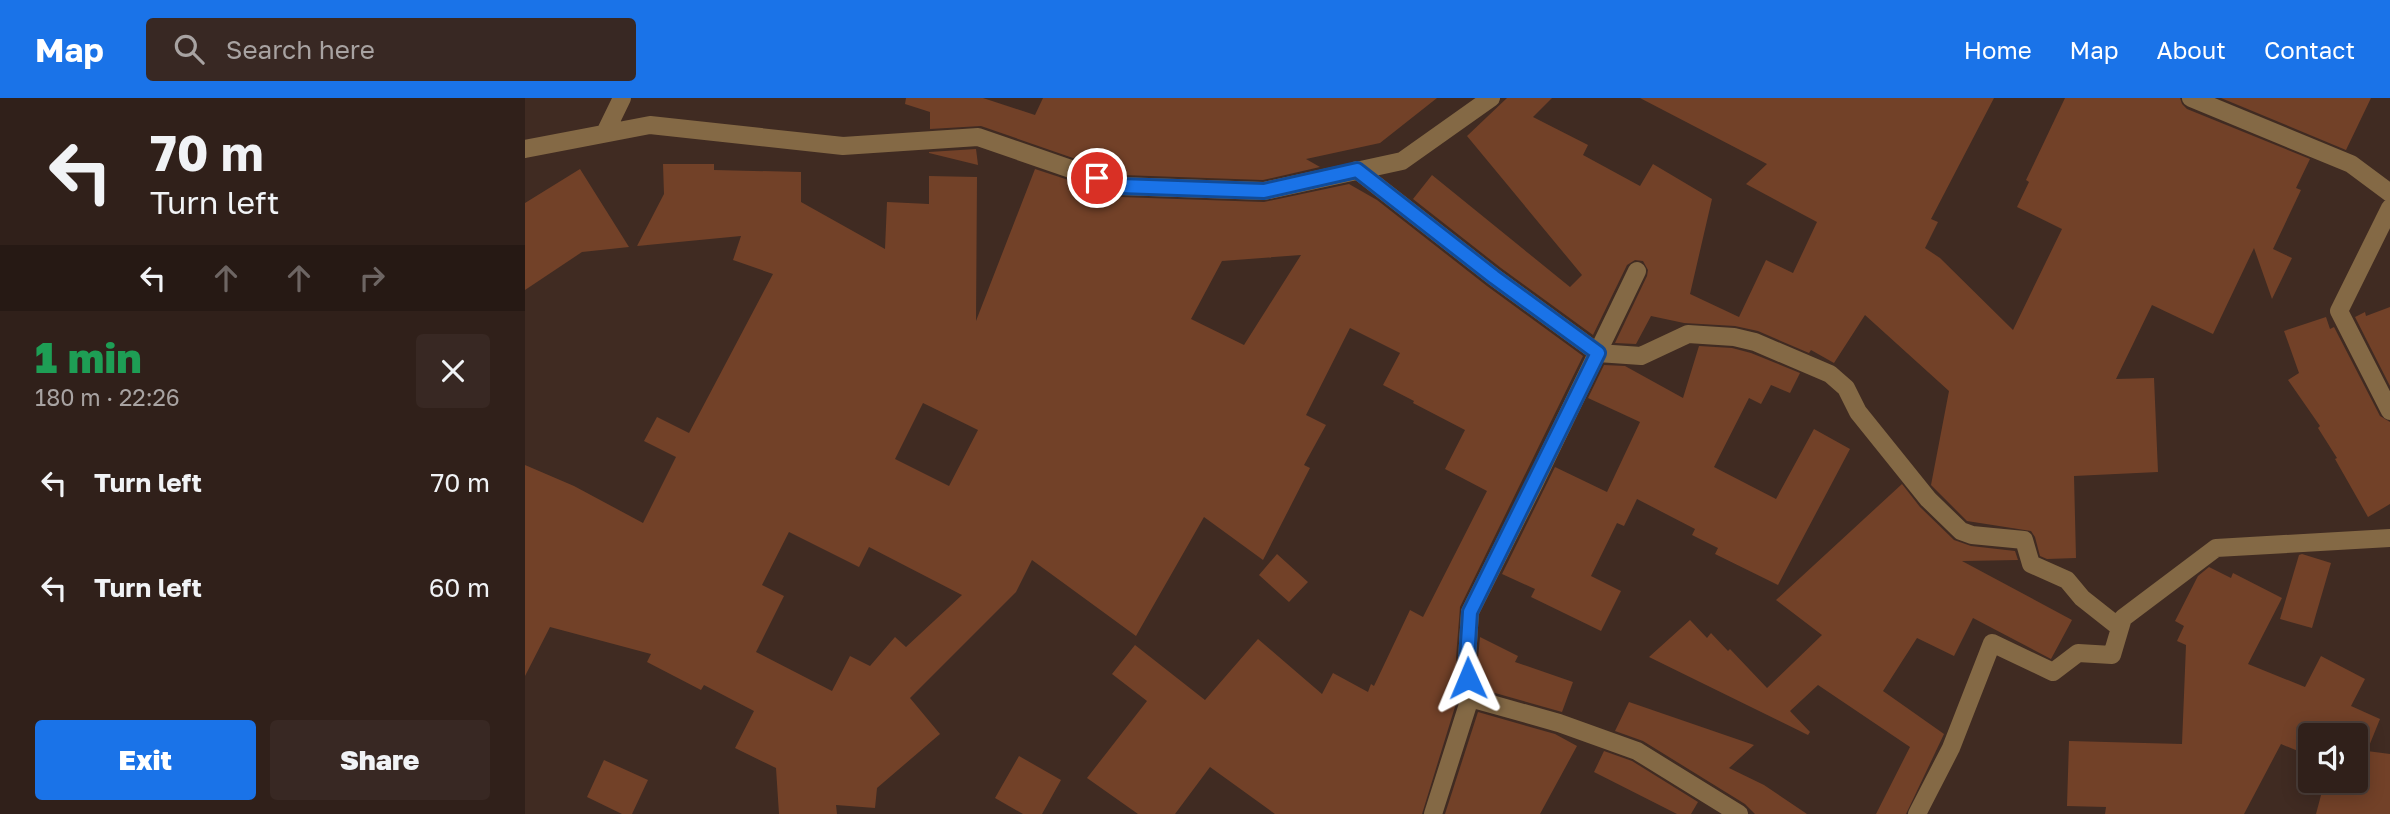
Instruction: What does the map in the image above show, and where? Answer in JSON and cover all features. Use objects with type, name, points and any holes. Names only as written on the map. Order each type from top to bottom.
[{"type":"street","points":[[605,133],[622,98]]},
{"type":"street","points":[[525,149],[650,125],[843,146],[978,137],[1120,186],[1264,191],[1402,161],[1491,98]]},
{"type":"street","points":[[2191,98],[2351,164],[2390,193]]},
{"type":"street","points":[[1357,170],[1494,277],[1598,353],[1641,356],[1688,334],[1734,337],[1755,342],[1830,374],[1846,388],[1858,412],[1928,499],[1961,531],[1972,535],[2024,540],[2031,564],[2067,580],[2082,598],[2120,628]]},
{"type":"street","points":[[2390,208],[2339,311],[2390,411]]},
{"type":"street","points":[[1433,814],[1470,698],[1467,659],[1470,612],[1637,271]]},
{"type":"street","points":[[1917,814],[1951,748],[1992,643],[2053,672],[2078,653],[2112,655],[2123,618],[2216,548],[2390,538]]},
{"type":"street","points":[[1470,698],[1559,723],[1637,751],[1739,814]]},
{"type":"building","points":[[906,98],[983,98],[1035,115],[1043,98],[1437,98],[1380,143],[1306,159],[1320,167],[1263,180],[1122,175],[981,126],[930,129],[930,112],[905,104]]},
{"type":"building","points":[[1507,98],[1552,98],[1533,117],[1588,145],[1583,155],[1640,186],[1653,164],[1712,199],[1690,294],[1739,317],[1766,260],[1793,273],[1817,222],[1746,184],[1767,164],[1640,98],[1994,98],[1931,219],[1938,222],[1925,248],[1940,258],[2013,330],[2062,229],[2017,207],[2029,182],[2026,180],[2065,98],[2180,98],[2187,109],[2310,159],[2296,188],[2301,190],[2273,249],[2292,258],[2272,299],[2254,248],[2213,334],[2152,305],[2116,379],[2154,378],[2158,472],[2074,476],[2076,558],[2047,559],[2040,556],[2031,531],[1967,521],[1931,485],[1949,391],[1865,315],[1834,363],[1811,350],[1809,353],[1758,331],[1735,326],[1684,323],[1651,316],[1636,344],[1615,343],[1647,276],[1648,270],[1643,261],[1635,260],[1627,265],[1593,335],[1413,199],[1432,175],[1570,287],[1582,275],[1467,136]]},
{"type":"building","points":[[2221,98],[2371,98],[2346,150]]},
{"type":"building","points":[[976,149],[978,165],[929,153],[929,152]]},
{"type":"building","points":[[663,164],[714,164],[714,170],[801,172],[801,202],[885,249],[887,202],[929,204],[929,176],[977,177],[976,321],[1035,169],[1120,197],[1264,202],[1349,184],[1377,200],[1487,286],[1583,356],[1460,607],[1456,658],[1458,697],[1422,814],[1275,814],[1210,767],[1175,814],[1138,814],[1087,778],[1147,701],[1112,674],[1135,645],[1205,700],[1258,639],[1322,694],[1333,673],[1368,692],[1371,684],[1374,686],[1410,610],[1423,617],[1487,491],[1445,469],[1465,430],[1383,385],[1400,353],[1350,328],[1306,415],[1326,425],[1304,465],[1310,468],[1263,560],[1204,517],[1136,636],[1032,560],[1016,592],[910,698],[940,734],[877,788],[875,808],[836,805],[837,814],[779,814],[776,768],[735,748],[754,711],[704,685],[701,690],[647,662],[651,654],[550,627],[525,676],[525,465],[574,486],[643,523],[676,457],[644,441],[657,417],[689,433],[773,274],[733,260],[741,236],[637,246],[664,194]],"holes":[[[1301,255],[1244,345],[1191,319],[1222,261]],[[923,403],[978,430],[949,486],[895,459]],[[789,532],[859,567],[869,547],[962,595],[906,647],[895,637],[870,666],[850,656],[832,691],[756,652],[784,596],[762,585]]]},
{"type":"building","points":[[580,169],[629,247],[582,252],[525,290],[525,203]]},
{"type":"building","points":[[2390,307],[2390,386],[2355,317]]},
{"type":"building","points":[[2326,317],[2330,329],[2334,327],[2380,416],[2390,422],[2390,504],[2368,517],[2318,428],[2320,426],[2288,380],[2299,373],[2284,331]]},
{"type":"building","points":[[1699,346],[1732,348],[1751,353],[1800,373],[1790,393],[1771,385],[1761,404],[1749,398],[1714,467],[1776,499],[1814,429],[1850,449],[1778,585],[1715,554],[1718,548],[1692,535],[1695,529],[1637,499],[1624,526],[1617,523],[1591,576],[1621,591],[1601,631],[1531,597],[1535,589],[1502,574],[1555,467],[1607,492],[1640,422],[1588,398],[1604,365],[1625,366],[1683,398]]},
{"type":"building","points":[[1902,484],[1920,507],[1954,540],[1971,546],[2015,551],[2018,560],[1962,561],[2072,620],[2051,659],[1973,618],[1954,656],[1917,638],[1883,691],[1944,734],[1906,814],[1876,814],[1910,747],[1818,685],[1790,711],[1810,732],[1808,735],[1649,657],[1690,620],[1707,638],[1711,633],[1728,651],[1730,649],[1767,688],[1822,635],[1776,600]]},
{"type":"building","points":[[1277,554],[1308,582],[1289,602],[1259,575]]},
{"type":"building","points":[[2299,555],[2331,563],[2312,628],[2280,619]]},
{"type":"building","points":[[2209,567],[2231,578],[2233,573],[2282,598],[2248,664],[2305,687],[2321,656],[2365,679],[2351,706],[2380,719],[2368,749],[2368,723],[2298,723],[2298,751],[2281,744],[2244,814],[2105,814],[2106,807],[2067,806],[2069,741],[2182,744],[2186,645],[2177,641],[2184,626],[2175,621],[2198,576]]},
{"type":"building","points":[[1480,637],[1518,656],[1515,662],[1573,682],[1562,712],[1481,689],[1478,659]]},
{"type":"building","points":[[1629,702],[1754,745],[1729,768],[1764,785],[1807,814],[1755,814],[1745,804],[1643,741],[1615,731]]},
{"type":"building","points":[[1478,712],[1555,734],[1577,746],[1540,814],[1445,814]]},
{"type":"building","points":[[1604,751],[1632,761],[1698,802],[1691,814],[1677,814],[1594,772]]},
{"type":"building","points":[[2368,751],[2390,754],[2390,814],[2316,814],[2322,793],[2368,793]]},
{"type":"building","points":[[1019,756],[1061,780],[1042,814],[1023,814],[995,798]]},
{"type":"building","points":[[604,760],[648,780],[632,814],[622,814],[587,797]]},
{"type":"route","points":[[1097,178],[1120,186],[1264,191],[1357,170],[1494,277],[1598,353],[1470,612],[1468,678]]}]
